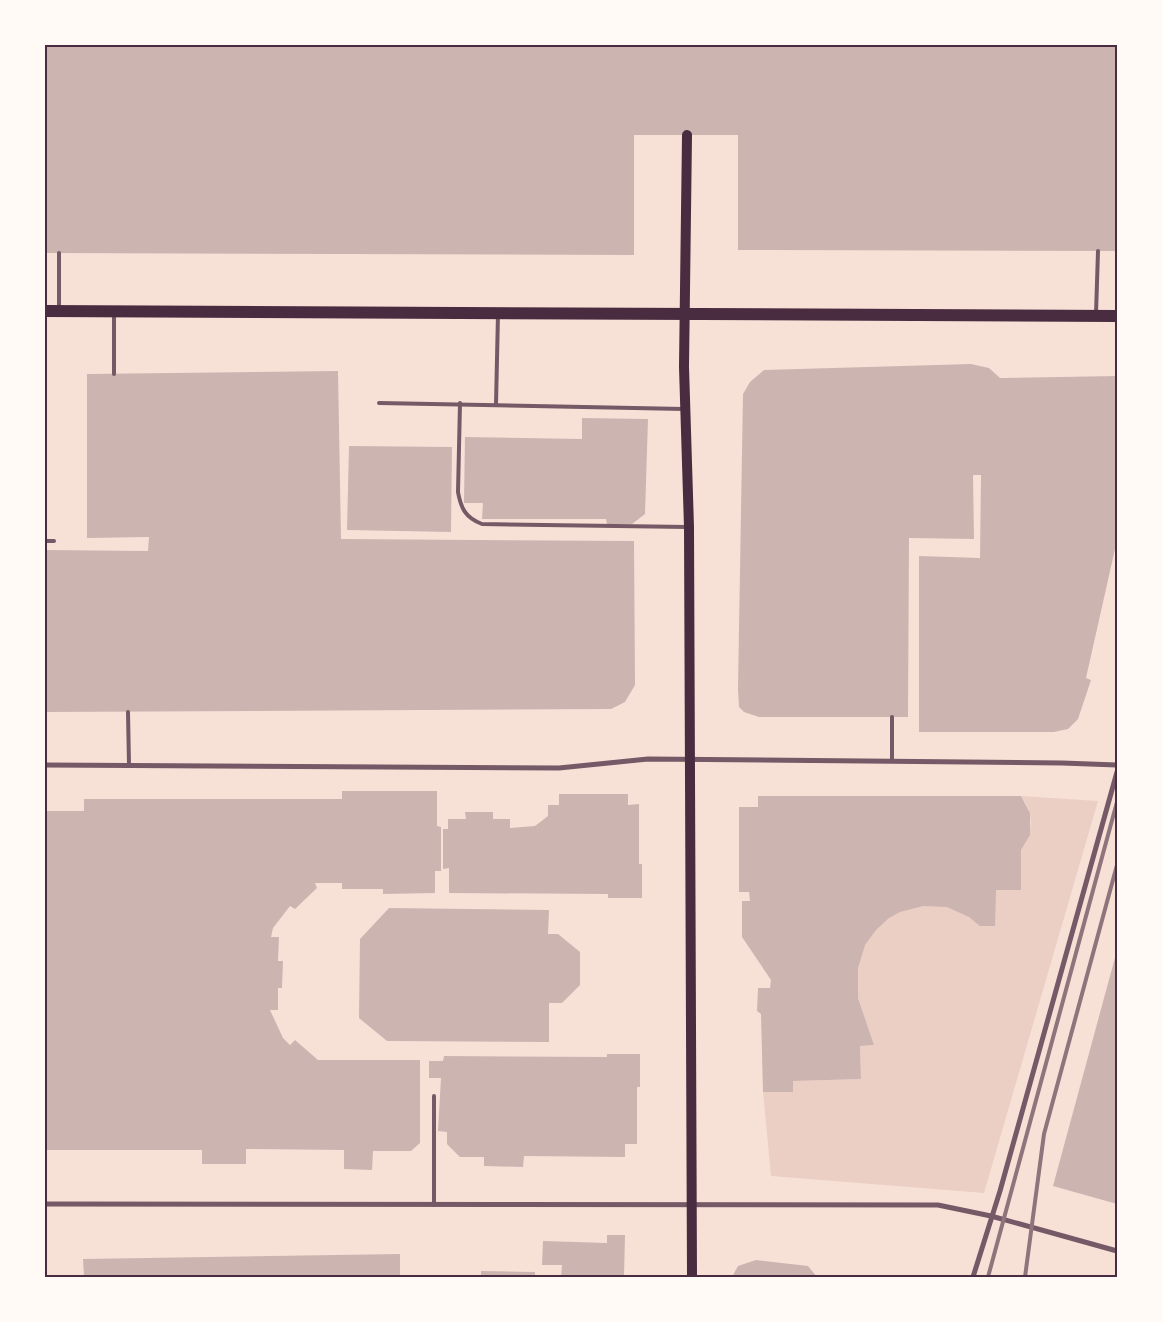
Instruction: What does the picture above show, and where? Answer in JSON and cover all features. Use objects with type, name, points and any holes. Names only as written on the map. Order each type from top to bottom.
[{"type":"main road","points":[[687,135],[685,410],[689,527],[691,759],[692,1277]]},
{"type":"main road","points":[[45,311],[1117,316]]},
{"type":"street","points":[[45,765],[559,768],[648,759],[1084,763],[1117,765]]},
{"type":"street","points":[[973,1277],[1117,772]]},
{"type":"street","points":[[45,1204],[938,1205],[991,1216],[1117,1252]]},
{"type":"lane","points":[[1096,316],[1098,252]]},
{"type":"lane","points":[[59,254],[59,311]]},
{"type":"lane","points":[[114,312],[114,374]]},
{"type":"lane","points":[[496,404],[498,312]]},
{"type":"lane","points":[[379,402],[685,410]]},
{"type":"lane","points":[[460,404],[458,492],[460,504],[467,515],[474,521],[482,524],[689,527]]},
{"type":"lane","points":[[45,541],[54,541]]},
{"type":"lane","points":[[128,712],[129,765]]},
{"type":"lane","points":[[892,717],[892,761]]},
{"type":"lane","points":[[434,1096],[434,1205]]},
{"type":"shaded area","points":[[1021,796],[1098,801],[984,1193],[771,1176],[763,1092],[793,1092],[793,1081],[861,1079],[860,1046],[874,1045],[858,998],[858,968],[772,968],[1021,850],[1028,836],[1031,823],[1029,810]]},
{"type":"building","points":[[45,45],[1117,45],[1117,251],[738,250],[738,135],[634,135],[634,255],[45,253]]},
{"type":"building","points":[[971,364],[989,368],[1000,378],[1117,376],[1117,540],[1086,678],[1091,680],[1078,719],[1068,729],[1054,732],[919,732],[919,556],[980,558],[981,475],[973,475],[974,539],[909,538],[908,717],[759,717],[744,712],[739,707],[738,689],[743,394],[750,382],[764,370]]},
{"type":"building","points":[[338,371],[341,539],[634,541],[635,685],[625,702],[611,709],[45,712],[45,550],[148,551],[149,537],[87,538],[87,374]]},
{"type":"building","points":[[582,418],[648,419],[645,514],[632,524],[607,524],[606,519],[482,519],[483,503],[464,503],[465,437],[582,439]]},
{"type":"building","points":[[349,446],[452,447],[451,532],[347,530]]},
{"type":"building","points":[[342,791],[437,791],[437,826],[441,827],[441,871],[435,871],[435,893],[383,894],[383,889],[342,889],[342,883],[315,883],[317,888],[295,909],[290,906],[273,928],[271,937],[279,937],[278,961],[283,961],[282,988],[278,988],[278,1010],[270,1010],[283,1038],[290,1045],[295,1040],[318,1060],[420,1060],[420,1143],[411,1151],[373,1151],[372,1170],[344,1169],[344,1150],[246,1149],[246,1164],[202,1164],[202,1150],[45,1150],[45,811],[84,811],[84,799],[342,799]]},
{"type":"building","points":[[559,794],[628,794],[628,805],[639,804],[639,864],[642,864],[642,898],[608,898],[608,894],[449,893],[449,868],[443,869],[443,829],[448,829],[448,819],[466,819],[465,812],[493,812],[493,819],[510,819],[510,828],[535,826],[548,816],[548,805],[559,805]]},
{"type":"building","points":[[758,796],[1021,796],[1030,813],[1030,835],[1021,850],[1021,890],[996,890],[995,926],[980,926],[969,917],[947,907],[923,906],[900,912],[889,918],[876,930],[865,945],[858,968],[858,998],[874,1045],[860,1046],[861,1079],[793,1081],[793,1092],[763,1092],[761,1014],[757,1011],[758,988],[770,988],[771,980],[742,937],[742,901],[750,901],[749,892],[739,892],[739,807],[758,807]]},
{"type":"building","points":[[389,908],[549,910],[548,934],[558,934],[580,952],[580,985],[562,1003],[549,1003],[549,1042],[387,1041],[359,1018],[360,939]]},
{"type":"building","points":[[1117,954],[1117,1204],[1053,1186]]},
{"type":"building","points":[[607,1054],[640,1054],[640,1087],[637,1087],[637,1144],[625,1144],[625,1157],[524,1156],[523,1167],[484,1166],[484,1157],[460,1157],[447,1144],[447,1132],[438,1131],[441,1078],[429,1078],[429,1061],[443,1061],[444,1056],[607,1057]]},
{"type":"building","points":[[607,1235],[625,1235],[624,1277],[561,1277],[562,1265],[542,1265],[543,1241],[607,1243]]},
{"type":"building","points":[[400,1254],[400,1277],[84,1277],[83,1259]]},
{"type":"building","points":[[756,1260],[808,1266],[817,1277],[732,1277],[738,1266]]},
{"type":"building","points":[[481,1271],[535,1272],[535,1277],[481,1277]]},
{"type":"railway","points":[[988,1277],[1117,802]]},
{"type":"railway","points":[[1025,1277],[1044,1134],[1117,865]]}]
